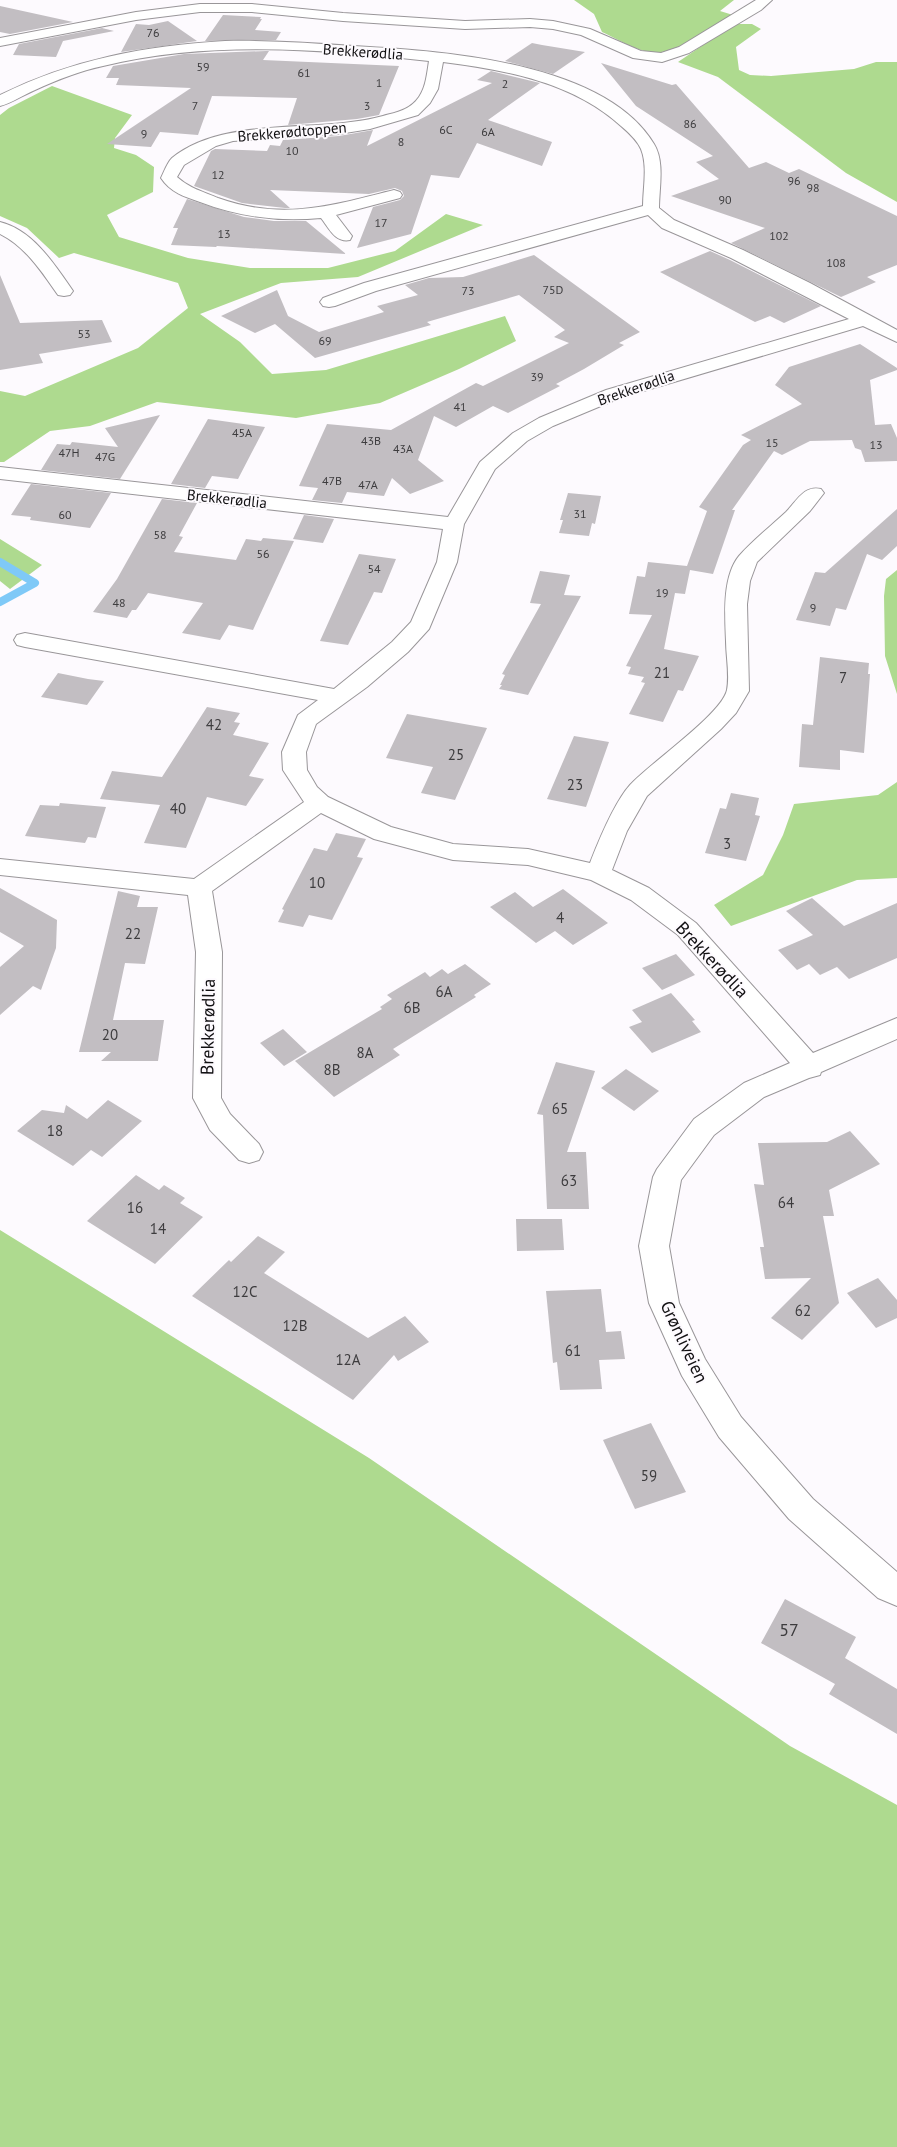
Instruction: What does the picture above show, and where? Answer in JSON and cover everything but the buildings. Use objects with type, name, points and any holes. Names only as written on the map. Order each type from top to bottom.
[{"type":"street","points":[[0,42],[136,16],[200,8],[252,8],[343,17],[465,25],[530,23],[553,25],[585,32],[638,55],[662,58],[684,50],[765,0]]},
{"type":"street","name":"Brekkerødlia","points":[[0,101],[28,87],[71,70],[112,59],[169,50],[263,45],[438,58],[496,66],[545,77],[578,90],[624,121],[648,146],[652,166],[651,209]]},
{"type":"street","name":"Brekkerødtoppen","points":[[394,195],[326,213],[286,216],[248,212],[214,203],[175,186],[169,178],[177,162],[210,143],[231,136],[339,129],[370,124],[413,112],[426,100],[431,88],[438,58]]},
{"type":"street","points":[[329,302],[370,287],[651,209],[668,224],[737,254],[804,287],[897,337]]},
{"type":"street","points":[[326,213],[344,236]]},
{"type":"street","points":[[0,227],[13,233],[43,261],[64,292]]},
{"type":"street","name":"Brekkerødlia","points":[[810,1068],[687,929],[640,894],[598,873],[528,857],[453,852],[383,833],[319,803],[308,792],[295,770],[294,752],[306,720],[400,647],[422,624],[447,562],[454,524],[486,466],[520,437],[546,422],[613,394],[864,320]]},
{"type":"street","name":"Brekkerødlia","points":[[0,474],[454,524]]},
{"type":"street","points":[[598,873],[615,831],[638,791],[712,724],[728,708],[738,692],[736,604],[739,581],[747,560],[803,507],[814,493]]},
{"type":"street","points":[[25,640],[338,696]]},
{"type":"street","points":[[0,867],[199,888],[319,803]]},
{"type":"street","name":"Brekkerødlia","points":[[199,888],[210,952],[208,1098],[220,1122],[249,1152]]},
{"type":"street","name":"Grønliveien","points":[[897,1028],[810,1068],[754,1090],[704,1127],[667,1177],[654,1246],[664,1303],[693,1367],[730,1427],[800,1509],[890,1587],[897,1590]]},
{"type":"green space","points":[[574,0],[734,0],[720,11],[733,15],[701,36],[678,48],[654,52],[641,50],[602,32],[594,14]]},
{"type":"green space","points":[[738,24],[752,24],[761,29],[736,47],[739,70],[750,75],[771,76],[854,69],[876,62],[897,62],[897,202],[846,173],[718,77],[678,62]]},
{"type":"green space","points":[[52,86],[132,115],[115,138],[114,148],[136,155],[154,167],[153,192],[107,215],[119,237],[188,258],[250,268],[328,268],[395,251],[446,214],[483,225],[358,277],[281,283],[200,314],[240,342],[272,374],[326,370],[505,316],[516,341],[459,369],[380,403],[296,418],[157,402],[90,426],[50,431],[4,462],[0,462],[0,391],[25,396],[138,348],[188,308],[178,283],[74,253],[59,258],[27,228],[0,216],[0,115],[9,108]]},
{"type":"green space","points":[[0,539],[42,565],[10,589],[0,581]]},
{"type":"green space","points":[[897,570],[897,694],[885,656],[884,596],[886,579]]},
{"type":"green space","points":[[897,782],[897,878],[857,880],[731,926],[714,905],[763,875],[783,835],[794,804],[878,795]]},
{"type":"green space","points":[[0,1230],[369,1458],[790,1746],[897,1805],[897,2147],[0,2147]]},
{"type":"waterway","points":[[0,562],[35,583],[0,602]]}]
